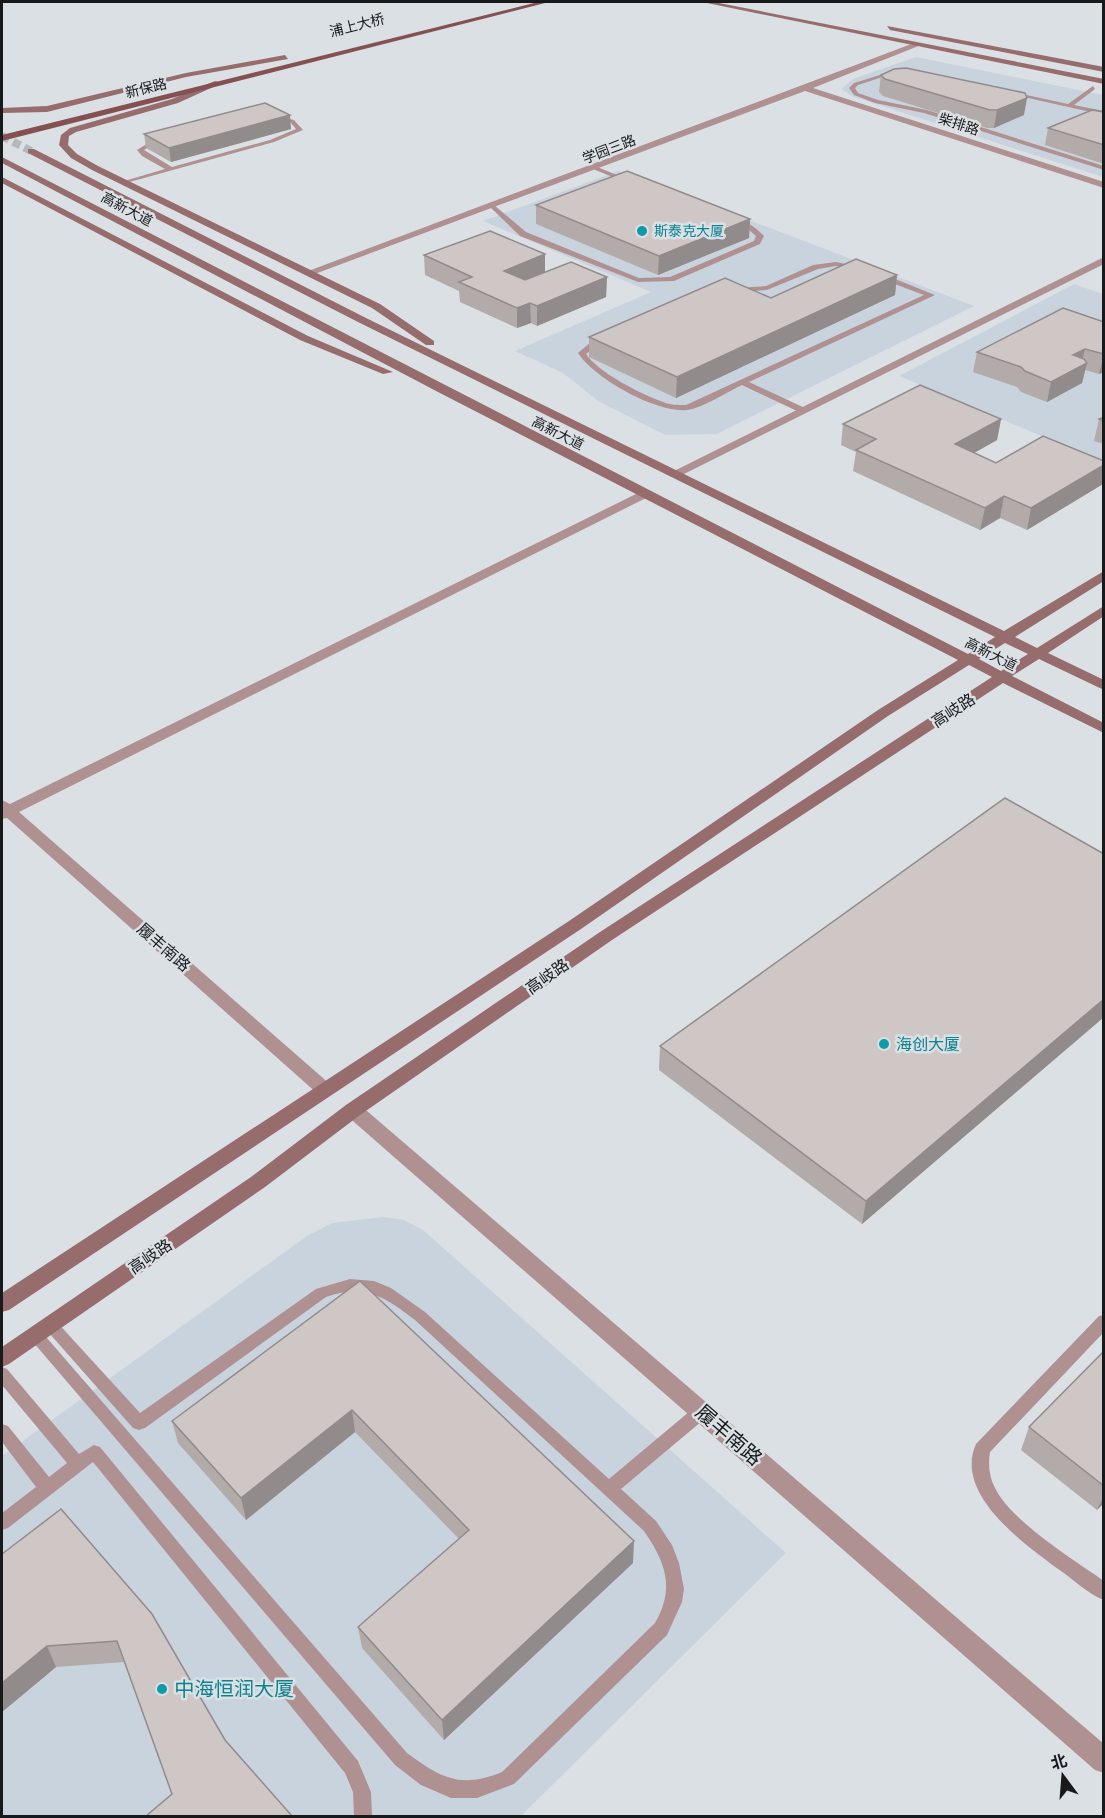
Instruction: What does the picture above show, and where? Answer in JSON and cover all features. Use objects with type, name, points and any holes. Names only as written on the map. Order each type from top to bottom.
[{"type":"main road","points":[[2,111],[47,109],[186,75],[285,57],[297,58],[545,2]]},
{"type":"main road","points":[[705,2],[1104,82]]},
{"type":"main road","points":[[877,26],[1104,70]]},
{"type":"main road","name":"新保路","points":[[2,128],[285,57]]},
{"type":"main road","name":"新保路","points":[[2,138],[218,83],[297,58]]},
{"type":"main road","points":[[218,83],[175,101],[88,124],[66,135],[63,145],[74,156],[124,182],[376,306],[476,374]]},
{"type":"main road","name":"高新大道","points":[[31,151],[362,320],[476,374],[1104,686]]},
{"type":"main road","name":"高新大道","points":[[2,160],[442,390],[1104,729]]},
{"type":"main road","points":[[2,180],[304,338],[392,374],[442,390]]},
{"type":"main road","name":"高岐路","points":[[2,1304],[575,925],[883,713],[1104,575]]},
{"type":"main road","name":"高岐路","points":[[2,1358],[258,1182],[353,1110],[606,936],[1041,654],[1104,610]]},
{"type":"street","name":"学园三路","points":[[308,273],[595,168],[917,45]]},
{"type":"street","name":"柴排路","points":[[805,88],[1104,185]]},
{"type":"street","points":[[676,473],[1104,260]]},
{"type":"street","points":[[4,810],[644,494]]},
{"type":"street","name":"履丰南路","points":[[4,810],[325,1090]]},
{"type":"street","name":"履丰南路","points":[[353,1110],[1104,1761]]},
{"type":"lane","points":[[902,72],[882,74],[856,84],[852,88],[856,94],[869,99],[925,111],[1104,168]]},
{"type":"lane","points":[[1069,106],[1093,88]]},
{"type":"lane","points":[[1010,94],[1104,113]]},
{"type":"lane","points":[[124,182],[285,137],[300,130],[292,120],[267,114]]},
{"type":"lane","points":[[979,145],[1002,136]]},
{"type":"lane","points":[[162,138],[140,150],[144,155],[171,170]]},
{"type":"lane","points":[[595,168],[638,184]]},
{"type":"lane","points":[[492,206],[524,234],[631,279],[646,281],[672,279],[759,240],[758,232],[752,228],[723,216]]},
{"type":"lane","points":[[744,383],[931,295],[857,267],[825,265],[767,288],[710,292],[594,344],[582,353],[589,363],[598,369],[651,399],[669,406],[696,405],[744,383],[802,410]]},
{"type":"lane","points":[[35,1335],[401,1759],[441,1787],[463,1792],[486,1789],[508,1778],[661,1629],[672,1613],[676,1595],[673,1568],[664,1545],[650,1526],[420,1317],[384,1290],[355,1284],[337,1286],[321,1293],[139,1423],[50,1325]]},
{"type":"lane","points":[[1104,1321],[982,1449],[979,1463],[992,1499],[1007,1517],[1104,1592]]},
{"type":"lane","points":[[2,1374],[78,1464]]},
{"type":"lane","points":[[609,1489],[702,1411]]},
{"type":"lane","points":[[2,1431],[47,1488]]},
{"type":"lane","points":[[2,1523],[94,1452],[352,1767],[362,1792],[363,1816]]},
{"type":"shaded area","points":[[916,57],[1103,95],[1103,177],[854,97],[841,89],[853,79]]},
{"type":"shaded area","points":[[618,171],[974,306],[717,434],[665,435],[598,401],[563,373],[515,351],[651,292],[483,221]]},
{"type":"shaded area","points":[[1074,284],[1103,294],[1103,462],[899,376]]},
{"type":"shaded area","points":[[383,1217],[404,1220],[423,1230],[786,1553],[521,1816],[2,1816],[2,1456],[307,1236],[332,1223]]},
{"type":"building","points":[[906,68],[1025,93],[1027,98],[997,110],[990,110],[885,79],[881,75],[894,69]]},
{"type":"building","points":[[265,103],[290,115],[169,148],[144,134]]},
{"type":"building","points":[[1092,110],[1104,112],[1104,145],[1048,128]]},
{"type":"building","name":"斯泰克大厦","points":[[627,171],[750,219],[659,256],[536,205]]},
{"type":"building","points":[[490,231],[545,254],[504,271],[525,280],[571,262],[607,277],[537,306],[530,303],[517,308],[459,282],[472,277],[424,255]]},
{"type":"building","points":[[856,259],[897,275],[677,377],[589,337],[725,278],[771,298]]},
{"type":"building","points":[[1063,308],[1104,322],[1104,354],[1085,349],[1073,355],[1084,359],[1087,363],[1051,382],[1021,367],[977,352]]},
{"type":"building","points":[[920,385],[1001,419],[955,444],[996,463],[1043,436],[1104,461],[1104,465],[1031,508],[1004,496],[985,508],[856,450],[876,439],[843,424]]},
{"type":"building","name":"海创大厦","points":[[1005,798],[1104,854],[1104,999],[866,1201],[660,1046]]},
{"type":"building","points":[[360,1281],[634,1541],[442,1720],[358,1627],[469,1530],[352,1410],[241,1498],[172,1421]]},
{"type":"building","points":[[1104,1351],[1104,1486],[1029,1427]]},
{"type":"building","name":"中海恒润大厦","points":[[61,1509],[152,1614],[225,1740],[292,1816],[146,1816],[172,1794],[117,1641],[47,1646],[2,1683],[2,1554]]},
{"type":"tunnel","points":[[2,136],[31,151]]},
{"type":"place","name":"斯泰克大厦","points":[[642,231]]},
{"type":"place","name":"海创大厦","points":[[884,1044]]},
{"type":"place","name":"中海恒润大厦","points":[[162,1689]]}]
